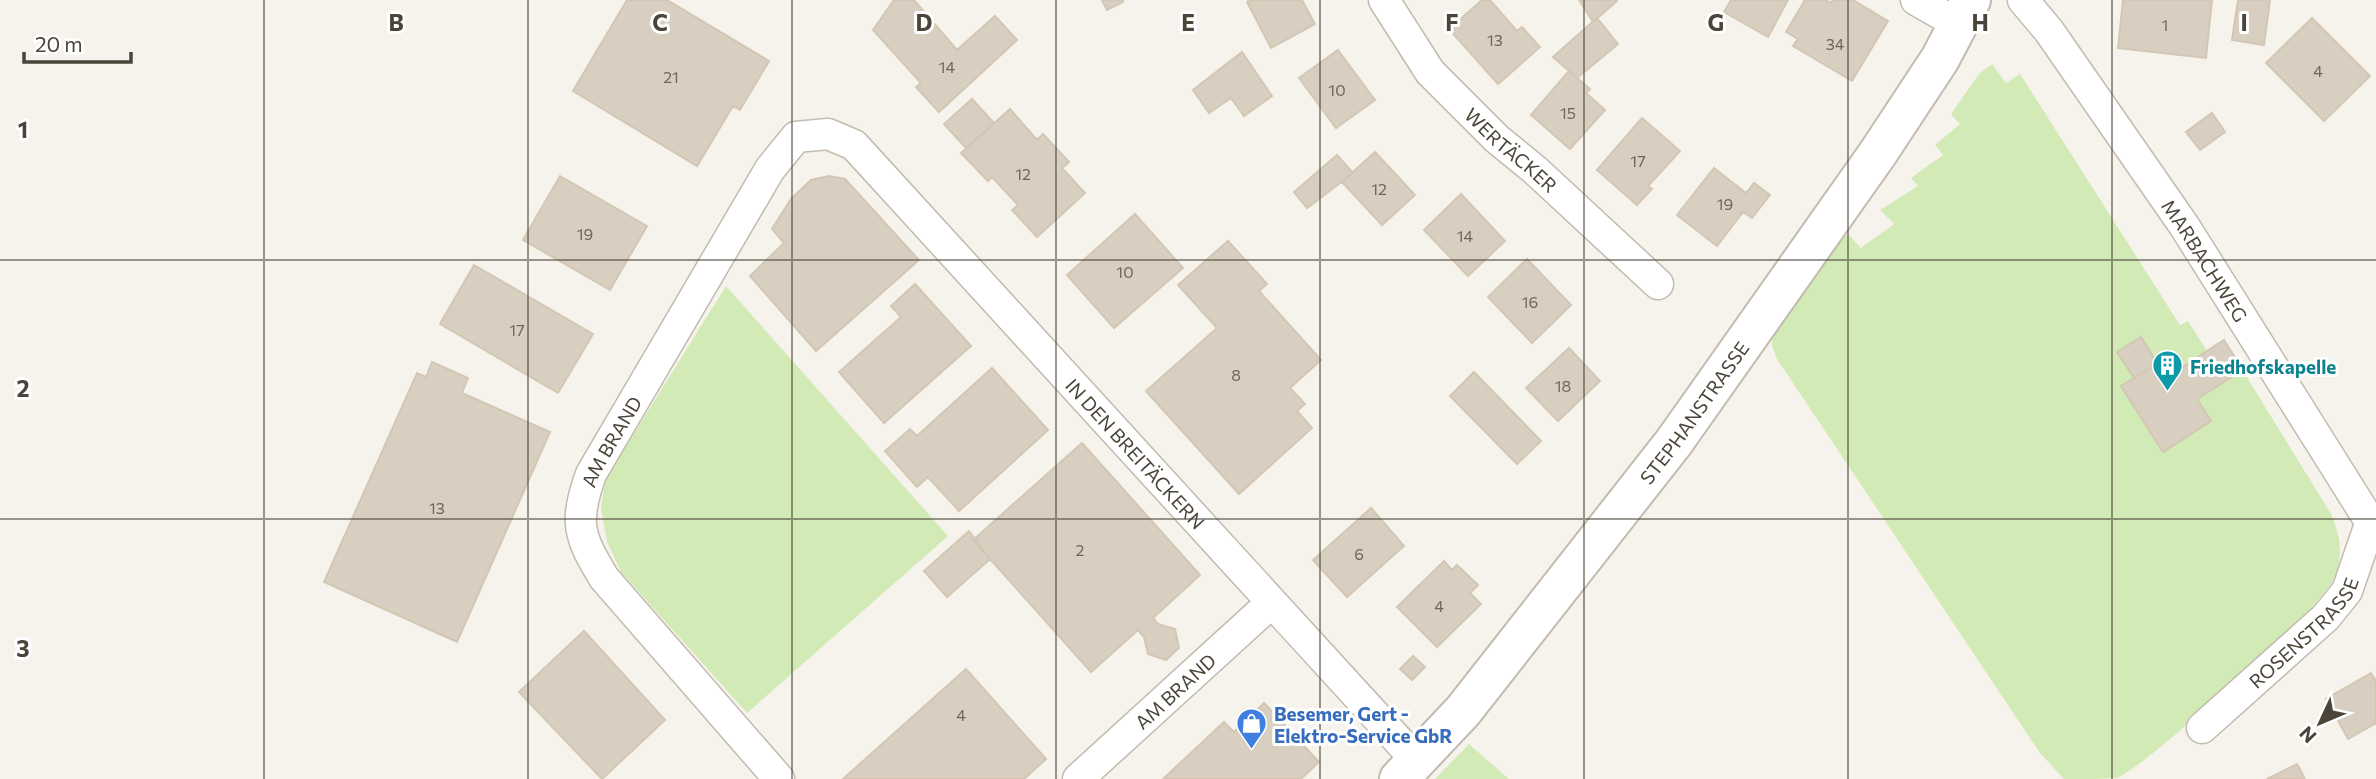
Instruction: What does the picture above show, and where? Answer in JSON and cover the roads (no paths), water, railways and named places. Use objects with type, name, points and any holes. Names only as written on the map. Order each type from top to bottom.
[{"type":"street","name":"WERTÄCKER","points":[[1384,0],[1430,72],[1496,139],[1535,170],[1658,284]]},
{"type":"street","name":"STEPHANSTRASSE","points":[[1408,770],[1463,710],[1674,442],[1849,197],[1940,59],[1965,12],[1916,0]]},
{"type":"street","name":"MARBACHWEG","points":[[2023,0],[2049,31],[2185,227],[2374,523]]},
{"type":"street","name":"AM BRAND","points":[[779,779],[604,578],[584,545],[579,508],[591,474],[770,170],[796,137],[828,134],[854,145]]},
{"type":"street","name":"IN DEN BREITÄCKERN","points":[[854,145],[1271,603],[1408,770]]},
{"type":"street","name":"ROSENSTRASSE","points":[[2202,728],[2326,617],[2347,591],[2374,523]]},
{"type":"street","name":"AM BRAND","points":[[1078,779],[1271,603]]},
{"type":"place","name":"Friedhofskapelle","points":[[2167,393]]},
{"type":"place","name":"Besemer, Gert - Elektro-Service GbR","points":[[1251,751]]}]
